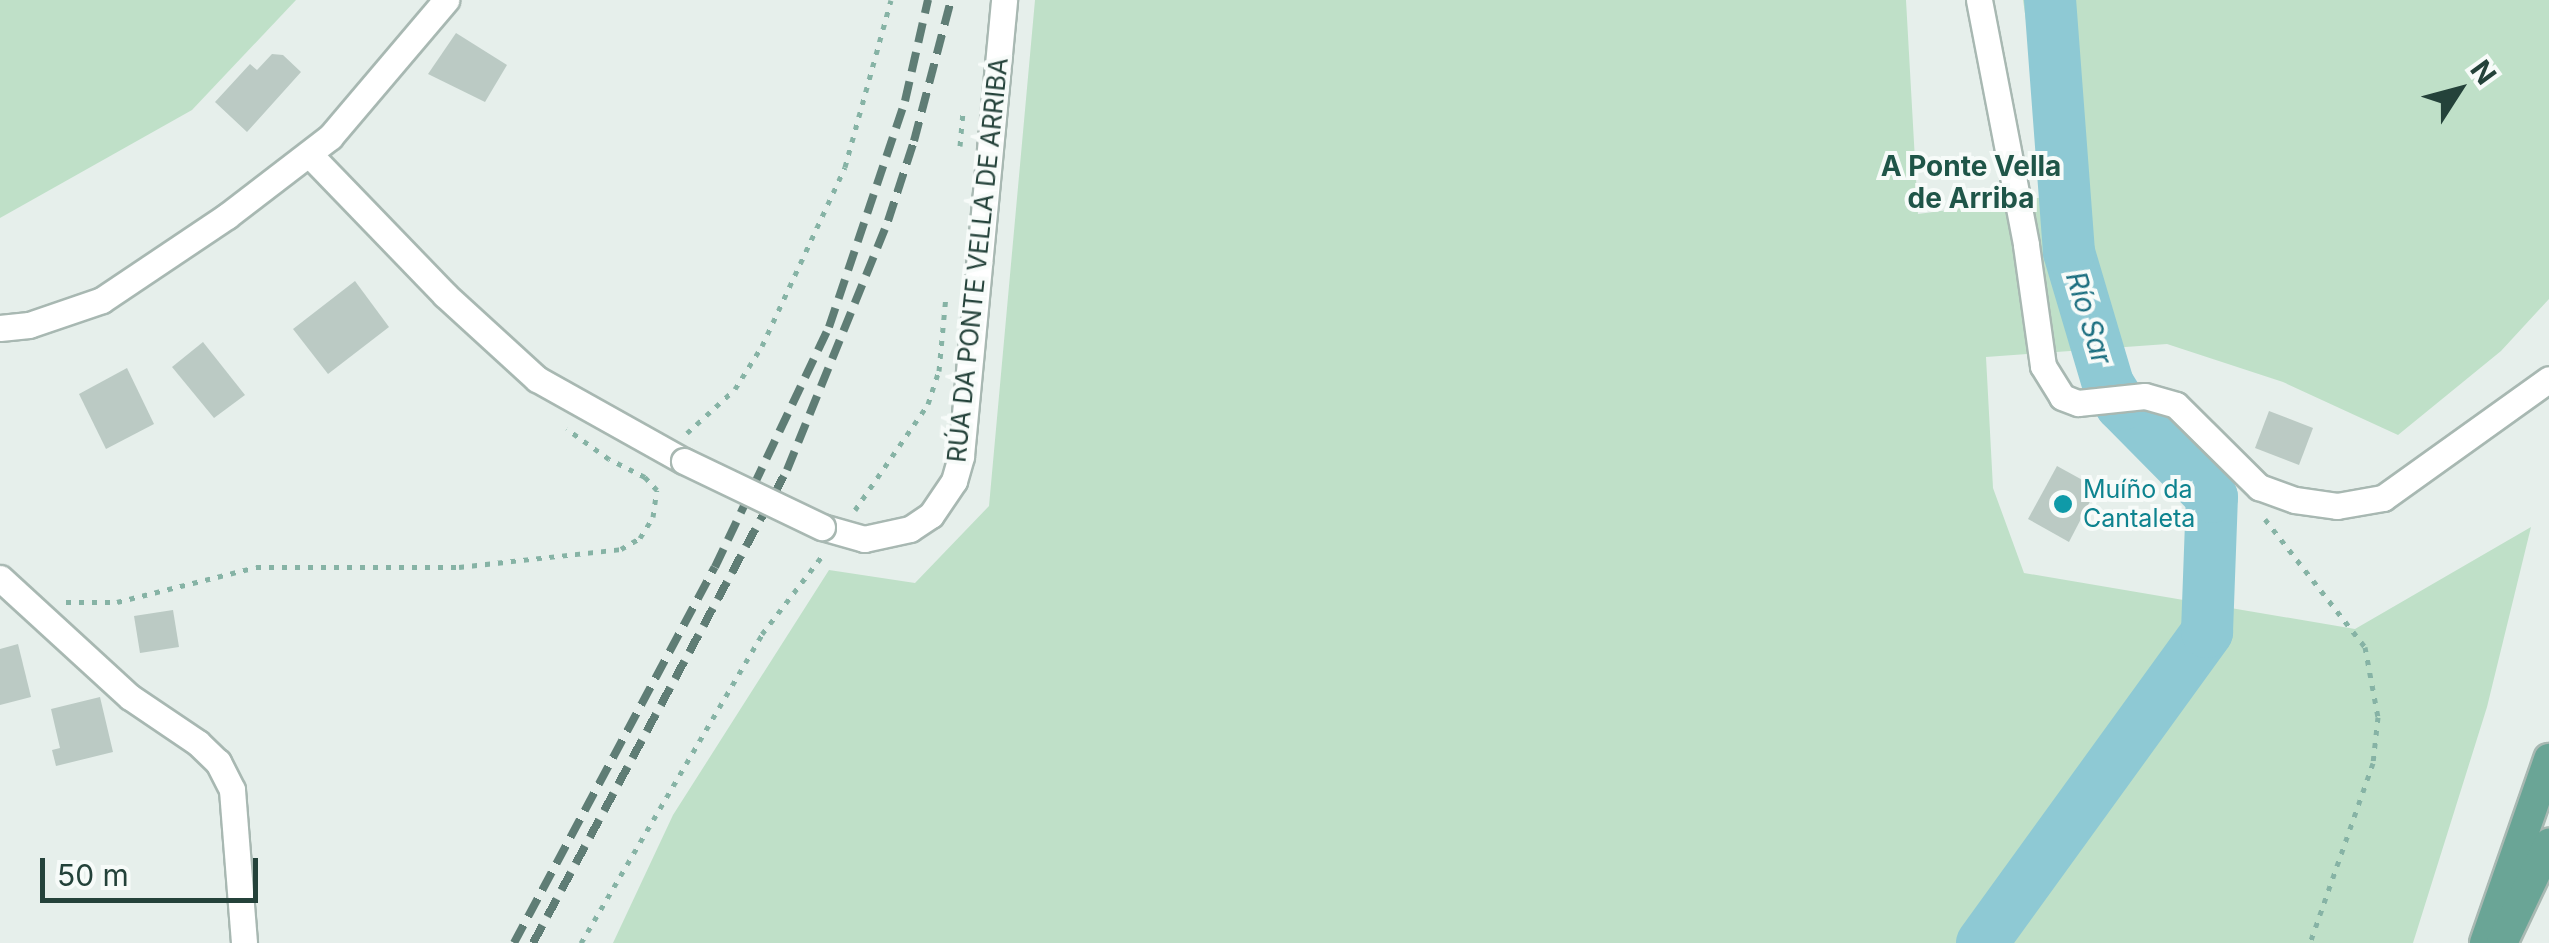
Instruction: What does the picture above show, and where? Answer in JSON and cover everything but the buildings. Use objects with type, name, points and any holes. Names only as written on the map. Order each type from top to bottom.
[{"type":"main road","points":[[2485,943],[2549,759]]},
{"type":"main road","points":[[2502,943],[2549,844]]},
{"type":"street","points":[[0,328],[63,314],[136,281],[310,154],[446,0]]},
{"type":"street","name":"RÚA DA PONTE VELLA DE ARRIBA","points":[[829,530],[864,539],[910,530],[931,515],[954,482],[964,425],[1004,0]]},
{"type":"street","points":[[1979,0],[2026,245],[2044,366],[2062,397],[2078,403],[2145,396],[2176,405],[2259,488],[2295,500],[2337,506],[2382,498],[2549,379]]},
{"type":"street","points":[[310,154],[445,296],[537,380],[673,456],[829,530]]},
{"type":"street","points":[[0,578],[130,696],[198,743],[218,762],[232,790],[244,943]]},
{"type":"path","points":[[673,456],[734,389],[762,346],[845,167],[891,0]]},
{"type":"path","points":[[959,161],[964,106]]},
{"type":"path","points":[[581,943],[762,634],[829,530],[900,449],[928,404],[939,371],[947,284]]},
{"type":"path","points":[[24,598],[117,602],[256,567],[459,568],[621,549],[640,538],[653,517],[658,490],[645,477],[609,459],[554,419]]},
{"type":"path","points":[[2259,488],[2262,513],[2269,526],[2365,647],[2378,717],[2374,763],[2310,943]]},
{"type":"green space","points":[[0,0],[296,0],[192,110],[0,218]]},
{"type":"green space","points":[[1035,0],[1906,0],[1918,214],[2052,196],[2023,0],[2549,0],[2549,299],[2501,351],[2398,435],[2283,382],[2167,344],[1986,357],[1993,488],[2024,573],[2355,629],[2531,527],[2487,707],[2413,943],[613,943],[673,815],[829,570],[915,583],[989,506]]},
{"type":"waterway","name":"Río Sar","points":[[1982,943],[2207,632],[2212,497],[2121,405],[2108,384],[2069,252],[2050,0]]},
{"type":"railway","points":[[514,943],[715,567],[829,327],[905,101],[928,0]]},
{"type":"railway","points":[[533,943],[787,470],[888,221],[914,141],[951,0]]},
{"type":"place","name":"Muíño da Cantaleta","points":[[2063,504]]},
{"type":"district","name":"A Ponte Vella de Arriba","points":[[1971,182]]}]
